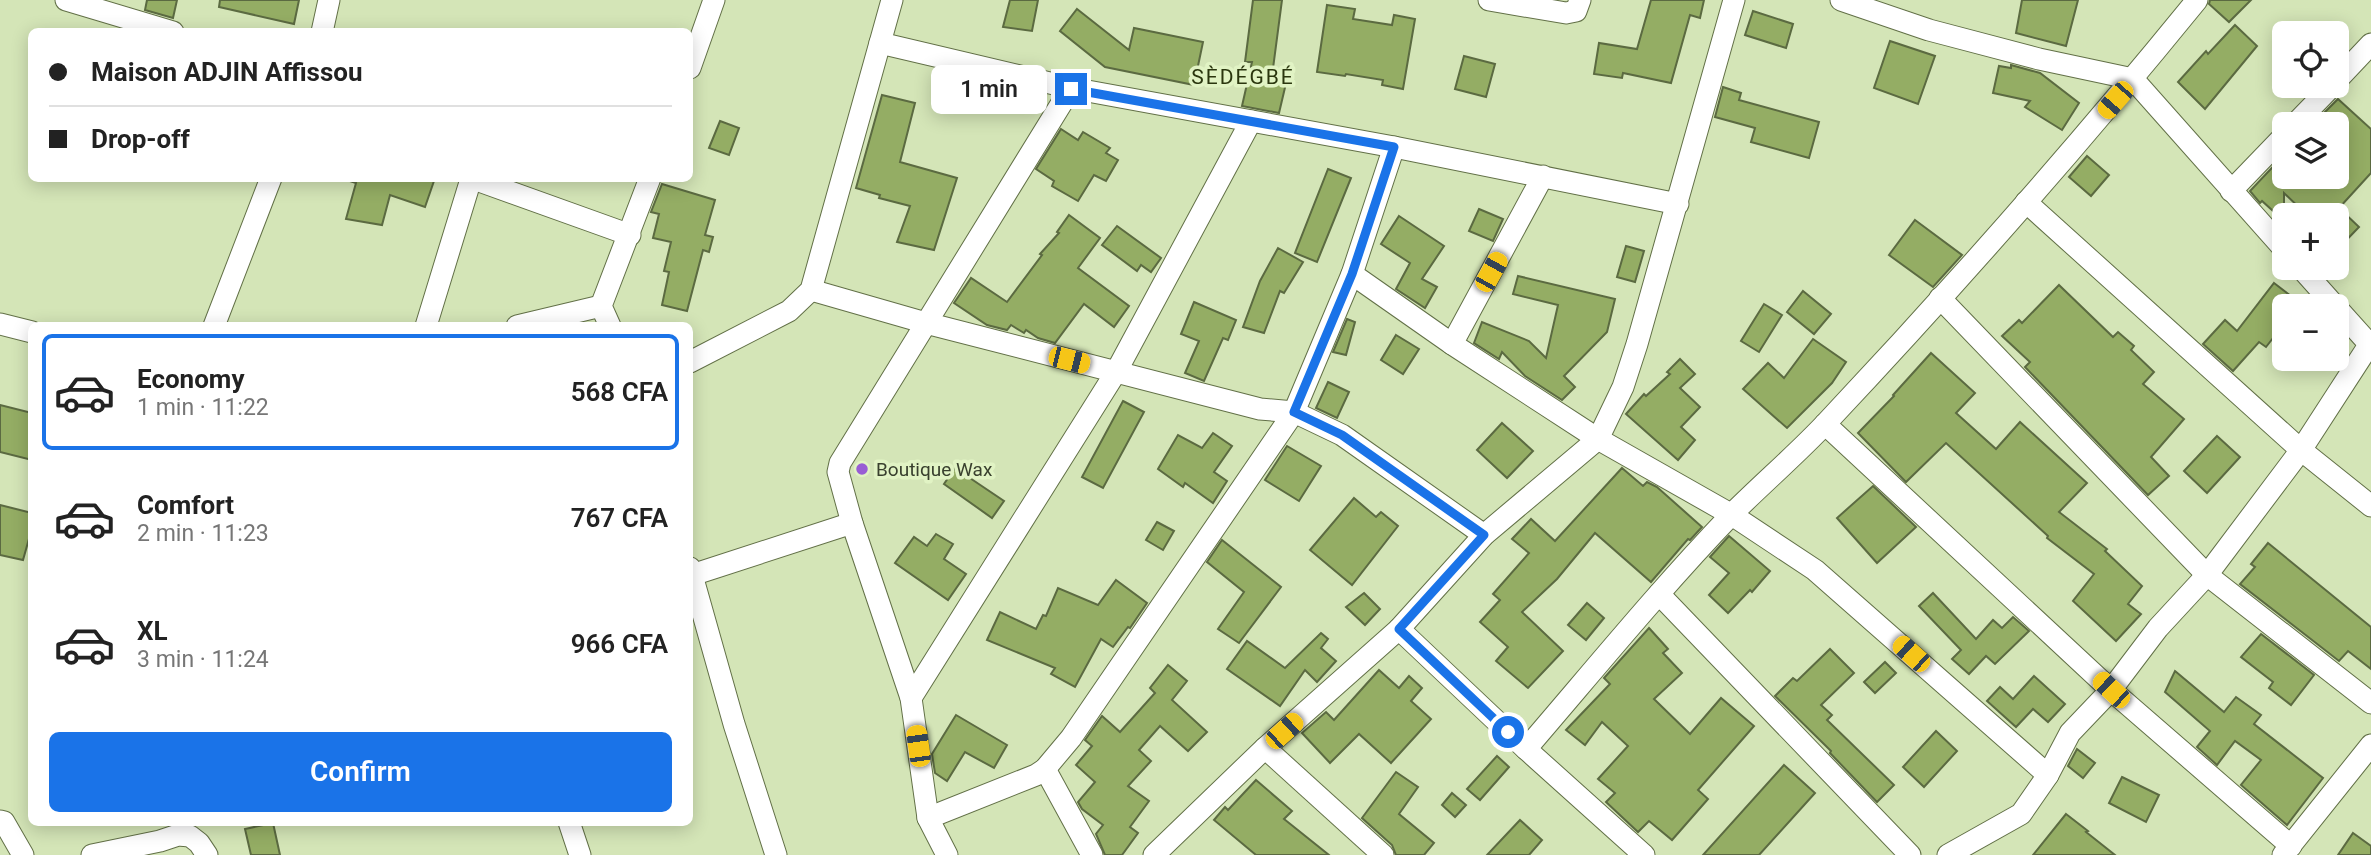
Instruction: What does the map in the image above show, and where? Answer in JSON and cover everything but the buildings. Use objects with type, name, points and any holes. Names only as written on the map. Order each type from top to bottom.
[{"type":"street","points":[[66,0],[160,28]]},
{"type":"street","points":[[323,28],[329,0]]},
{"type":"street","points":[[693,59],[713,0]]},
{"type":"street","points":[[693,360],[789,311],[811,290],[892,0]]},
{"type":"street","points":[[1489,0],[1566,13],[1576,11],[1580,0]]},
{"type":"street","points":[[1154,855],[1265,748],[1399,629],[1484,535],[1598,439],[1623,387],[1678,204],[1734,0]]},
{"type":"street","points":[[1841,0],[1941,33],[2039,60],[2133,79],[2272,236]]},
{"type":"street","points":[[1526,749],[1732,515],[1825,425],[1940,298],[2133,79],[2197,0]]},
{"type":"street","points":[[880,43],[1071,89],[1394,147],[1678,204]]},
{"type":"street","points":[[2349,67],[2371,44]]},
{"type":"street","points":[[947,855],[928,818],[911,698],[852,523],[838,472],[841,457],[1071,89]]},
{"type":"street","points":[[2307,112],[2320,98]]},
{"type":"street","points":[[911,698],[1116,372],[1251,121]]},
{"type":"street","points":[[928,818],[1020,782],[1045,769],[1071,738],[1294,412],[1352,274],[1394,147]]},
{"type":"street","points":[[2231,191],[2272,148]]},
{"type":"street","points":[[1452,344],[1543,176]]},
{"type":"street","points":[[216,322],[269,182]]},
{"type":"street","points":[[427,322],[470,182]]},
{"type":"street","points":[[482,182],[630,235]]},
{"type":"street","points":[[553,322],[606,316],[649,182]]},
{"type":"street","points":[[2026,202],[2301,450],[2371,506]]},
{"type":"street","points":[[1352,274],[1452,344],[1598,439],[1732,515],[1815,570],[2048,775]]},
{"type":"street","points":[[2312,280],[2324,294]]},
{"type":"street","points":[[811,290],[926,323],[1260,409],[1294,412],[1342,435],[1484,535]]},
{"type":"street","points":[[1940,298],[2207,575],[2371,703]]},
{"type":"street","points":[[1948,855],[1978,849],[2021,814],[2048,775],[2070,733],[2111,690],[2158,628],[2207,575],[2301,450],[2370,344],[2349,321]]},
{"type":"street","points":[[0,324],[28,330]]},
{"type":"street","points":[[1825,425],[2287,850],[2371,745]]},
{"type":"street","points":[[693,571],[852,523]]},
{"type":"street","points":[[693,579],[734,724],[776,855]]},
{"type":"street","points":[[1660,594],[1910,855]]},
{"type":"street","points":[[1399,629],[1644,855]]},
{"type":"street","points":[[1265,748],[1383,855]]},
{"type":"street","points":[[1045,769],[1092,855]]},
{"type":"street","points":[[0,821],[4,821],[23,855]]},
{"type":"street","points":[[570,826],[580,855]]},
{"type":"street","points":[[92,855],[178,835],[190,836],[207,855]]},
{"type":"place","name":"Boutique Wax","points":[[862,469]]},
{"type":"district","name":"SÈDÉGBÉ","points":[[1243,77]]},
{"type":"route","points":[[1071,89],[1394,147],[1352,274],[1294,412],[1342,435],[1484,535],[1399,629],[1508,732]]}]
